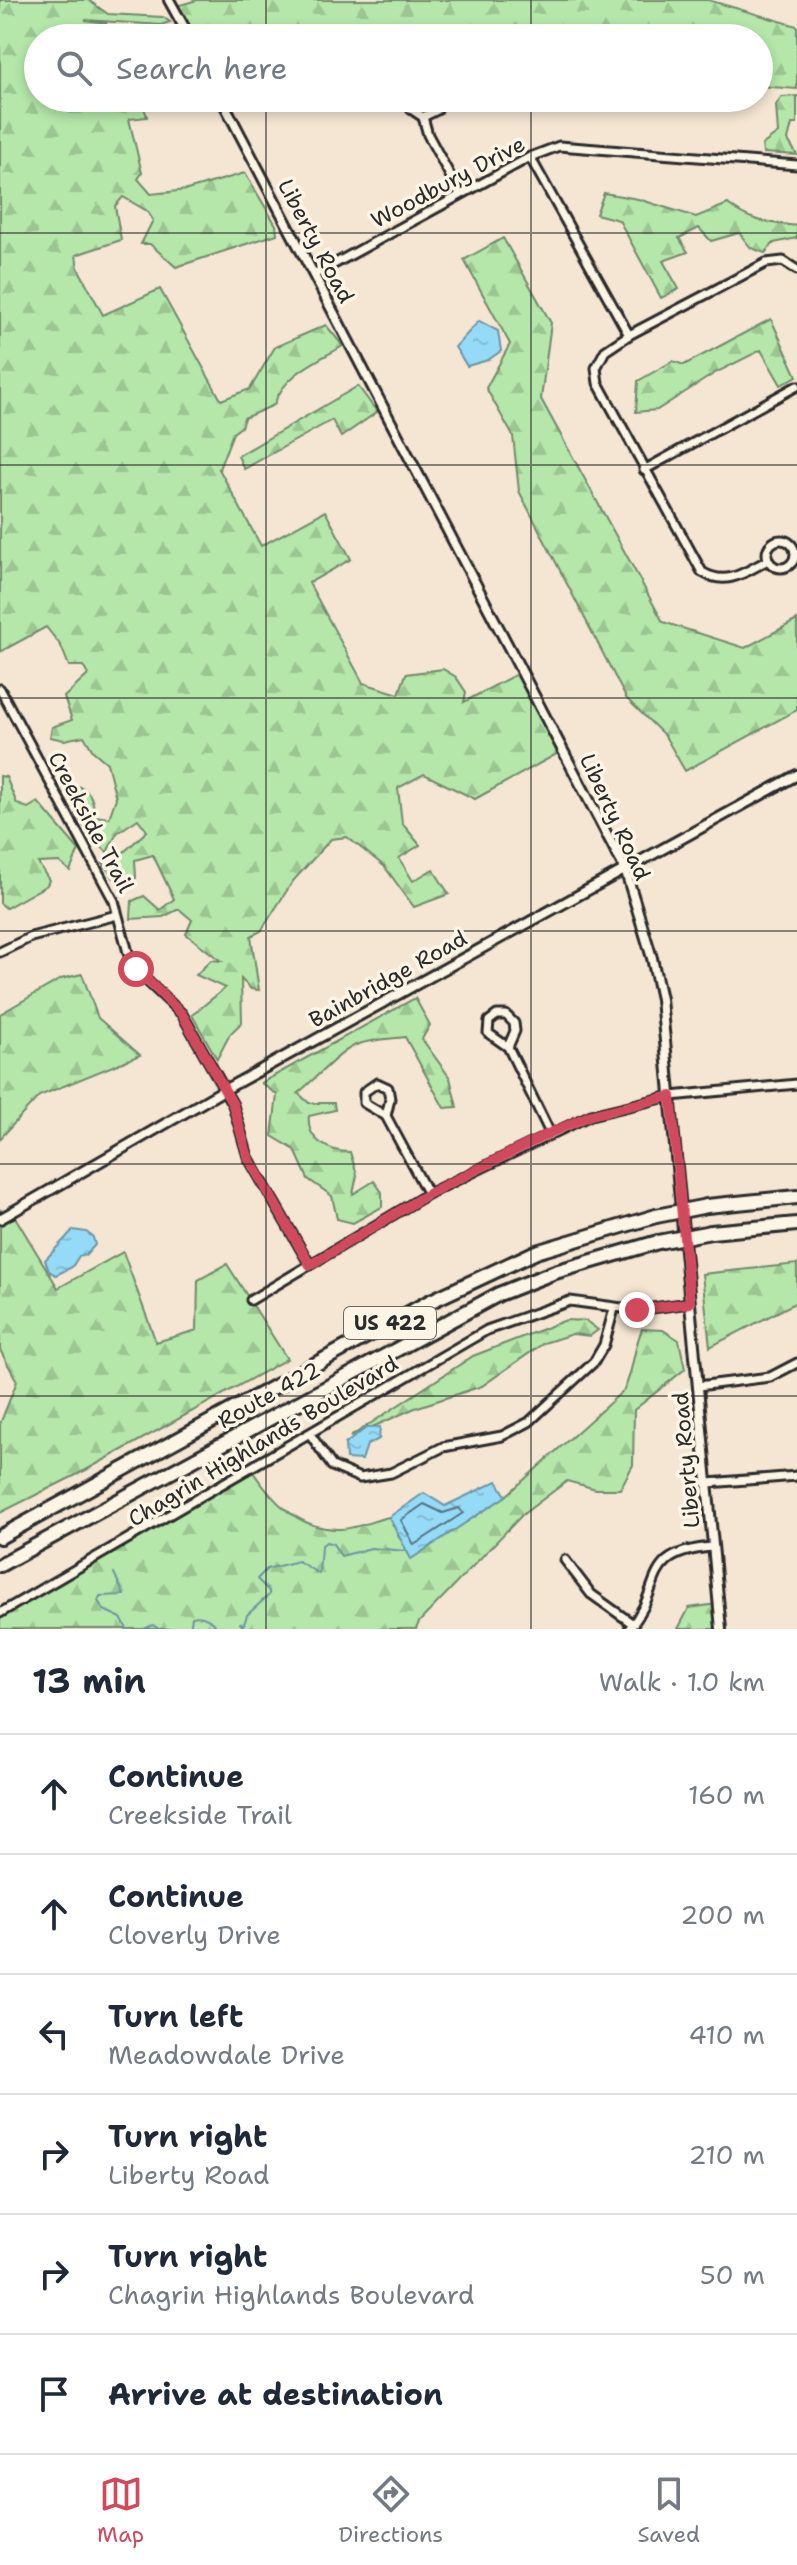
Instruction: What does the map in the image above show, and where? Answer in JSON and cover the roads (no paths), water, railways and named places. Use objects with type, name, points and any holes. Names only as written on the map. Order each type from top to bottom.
[{"type":"highway","name":"Route 422","points":[[0,1537],[429,1302],[536,1252],[656,1216],[707,1206],[797,1197]]},
{"type":"highway","name":"Route 422","points":[[0,1565],[499,1294],[555,1272],[658,1242],[711,1232],[797,1224]]},
{"type":"street","points":[[169,0],[182,24]]},
{"type":"street","name":"Liberty Road","points":[[228,112],[625,869],[657,982],[671,1096],[721,1629]]},
{"type":"street","points":[[416,112],[423,117],[428,135],[460,194]]},
{"type":"street","points":[[423,117],[433,112]]},
{"type":"street","name":"Woodbury Drive","points":[[314,275],[530,157],[559,146],[797,165]]},
{"type":"street","points":[[530,157],[629,335]]},
{"type":"street","points":[[768,560],[729,580],[714,579],[702,572],[598,383],[596,368],[605,351],[629,335],[766,263],[783,261],[797,270]]},
{"type":"street","points":[[644,470],[797,386]]},
{"type":"street","points":[[781,539],[794,548],[794,559],[784,568],[768,560],[767,551],[773,541],[781,539]]},
{"type":"street","name":"Creekside Trail","points":[[0,689],[114,901],[136,969],[182,1014],[238,1117],[248,1157],[310,1265]]},
{"type":"street","name":"Bainbridge Road","points":[[0,1219],[224,1090],[797,775]]},
{"type":"street","points":[[0,952],[31,937],[117,915]]},
{"type":"street","points":[[508,1047],[515,1031],[514,1023],[506,1015],[497,1015],[489,1021],[488,1033],[508,1047],[550,1133]]},
{"type":"street","points":[[386,1116],[390,1099],[388,1088],[372,1084],[364,1092],[364,1103],[386,1116],[428,1194]]},
{"type":"street","points":[[251,1300],[428,1194],[591,1115],[671,1096],[797,1084]]},
{"type":"street","name":"Chagrin Highlands Boulevard","points":[[0,1613],[477,1336],[515,1318],[570,1301],[614,1309],[690,1303]]},
{"type":"street","points":[[310,1434],[332,1466],[360,1478],[391,1473],[443,1447],[502,1436],[529,1422],[594,1362],[604,1345],[614,1309]]},
{"type":"street","points":[[698,1386],[770,1377],[797,1363]]},
{"type":"street","points":[[708,1483],[797,1476]]},
{"type":"street","points":[[565,1560],[591,1594],[631,1626],[662,1565],[675,1553],[712,1547]]},
{"type":"water","points":[[479,321],[498,331],[501,351],[488,360],[467,366],[455,347]]},
{"type":"water","points":[[73,1230],[86,1232],[93,1237],[95,1245],[86,1255],[79,1256],[72,1267],[56,1275],[49,1271],[45,1260]]},
{"type":"water","points":[[380,1427],[379,1439],[367,1445],[362,1460],[346,1459],[345,1444],[366,1428]]},
{"type":"water","points":[[497,1481],[506,1496],[411,1559],[389,1517],[424,1493],[445,1506]]},
{"type":"waterway","points":[[245,1629],[240,1623],[244,1624],[247,1615],[269,1595],[257,1579],[267,1569],[298,1561],[319,1574],[321,1546],[326,1542],[333,1544],[341,1556],[371,1548],[407,1551]]},
{"type":"waterway","points":[[114,1573],[124,1595],[100,1596],[98,1601],[104,1610],[121,1618],[127,1629]]},
{"type":"waterway","points":[[190,1629],[192,1617],[196,1616],[207,1619],[218,1629]]},
{"type":"waterway","points":[[144,1629],[153,1625],[159,1629]]}]
